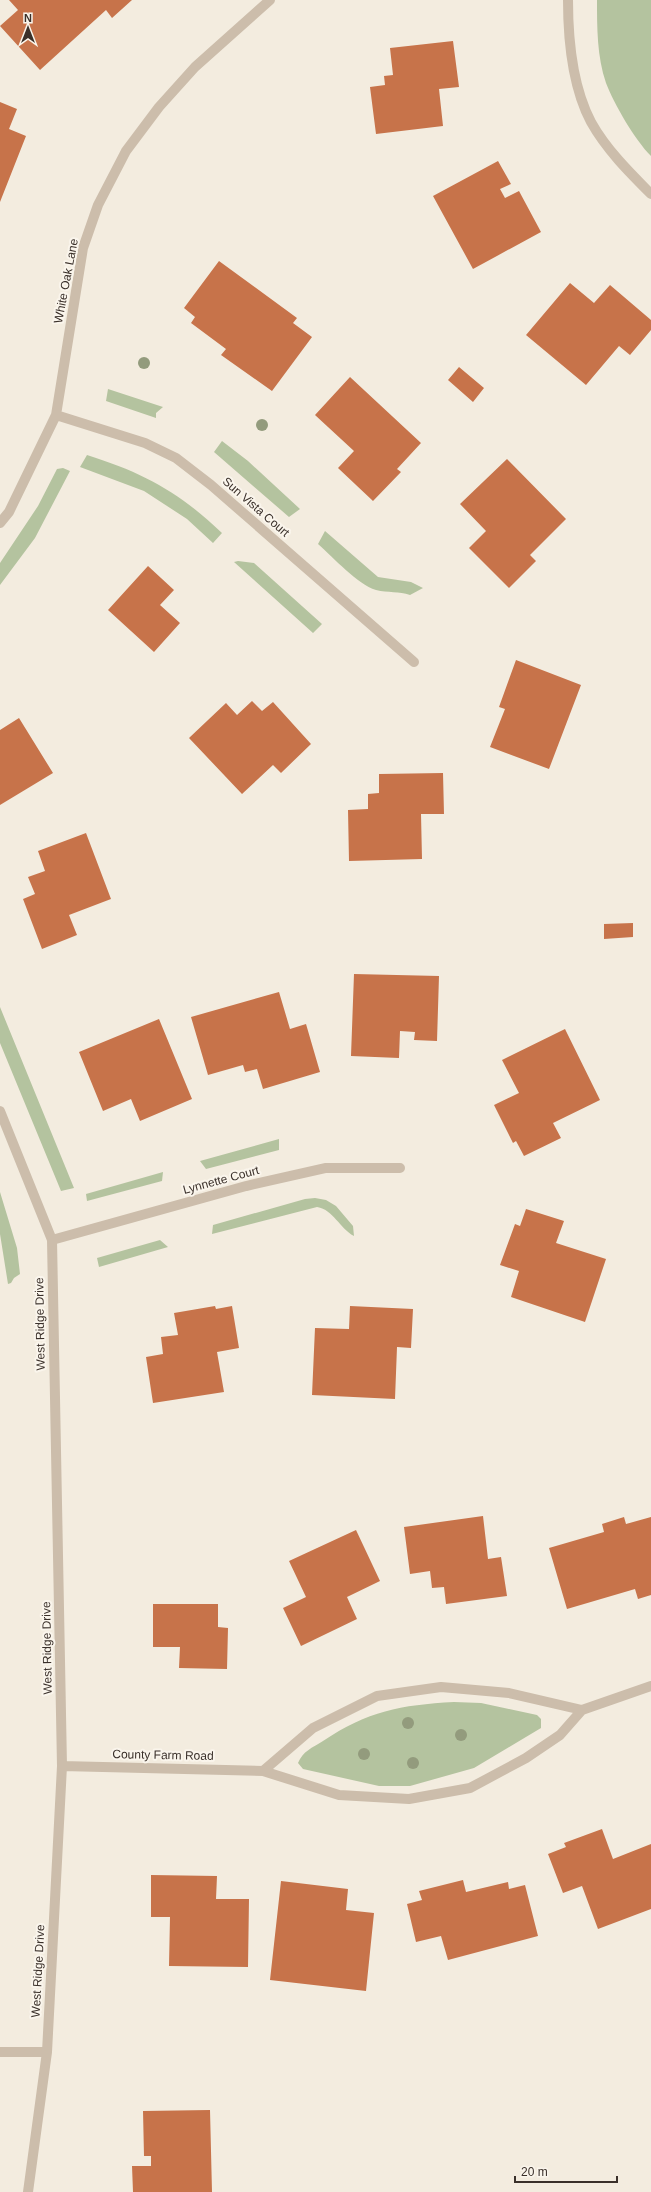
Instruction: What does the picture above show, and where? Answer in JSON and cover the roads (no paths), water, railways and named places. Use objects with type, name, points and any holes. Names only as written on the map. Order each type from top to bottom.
[{"type":"street","name":"White Oak Lane","points":[[0,523],[9,512],[56,414],[83,248],[98,205],[126,151],[159,107],[195,67],[270,0]]},
{"type":"street","points":[[568,0],[571,48],[578,91],[591,121],[605,143],[624,167],[651,194]]},
{"type":"street","name":"Sun Vista Court","points":[[56,414],[145,443],[176,458],[212,485],[414,662]]},
{"type":"street","name":"West Ridge Drive","points":[[0,1111],[52,1240],[62,1766],[47,2052],[28,2192]]},
{"type":"street","name":"Lynnette Court","points":[[52,1240],[246,1186],[325,1168],[400,1168]]},
{"type":"street","name":"County Farm Road","points":[[62,1766],[263,1771],[339,1795],[409,1799],[470,1788],[526,1758],[560,1734],[582,1710],[651,1686]]},
{"type":"street","points":[[263,1771],[313,1728],[377,1696],[442,1687],[509,1693],[582,1710]]},
{"type":"street","points":[[0,2052],[47,2052]]}]
